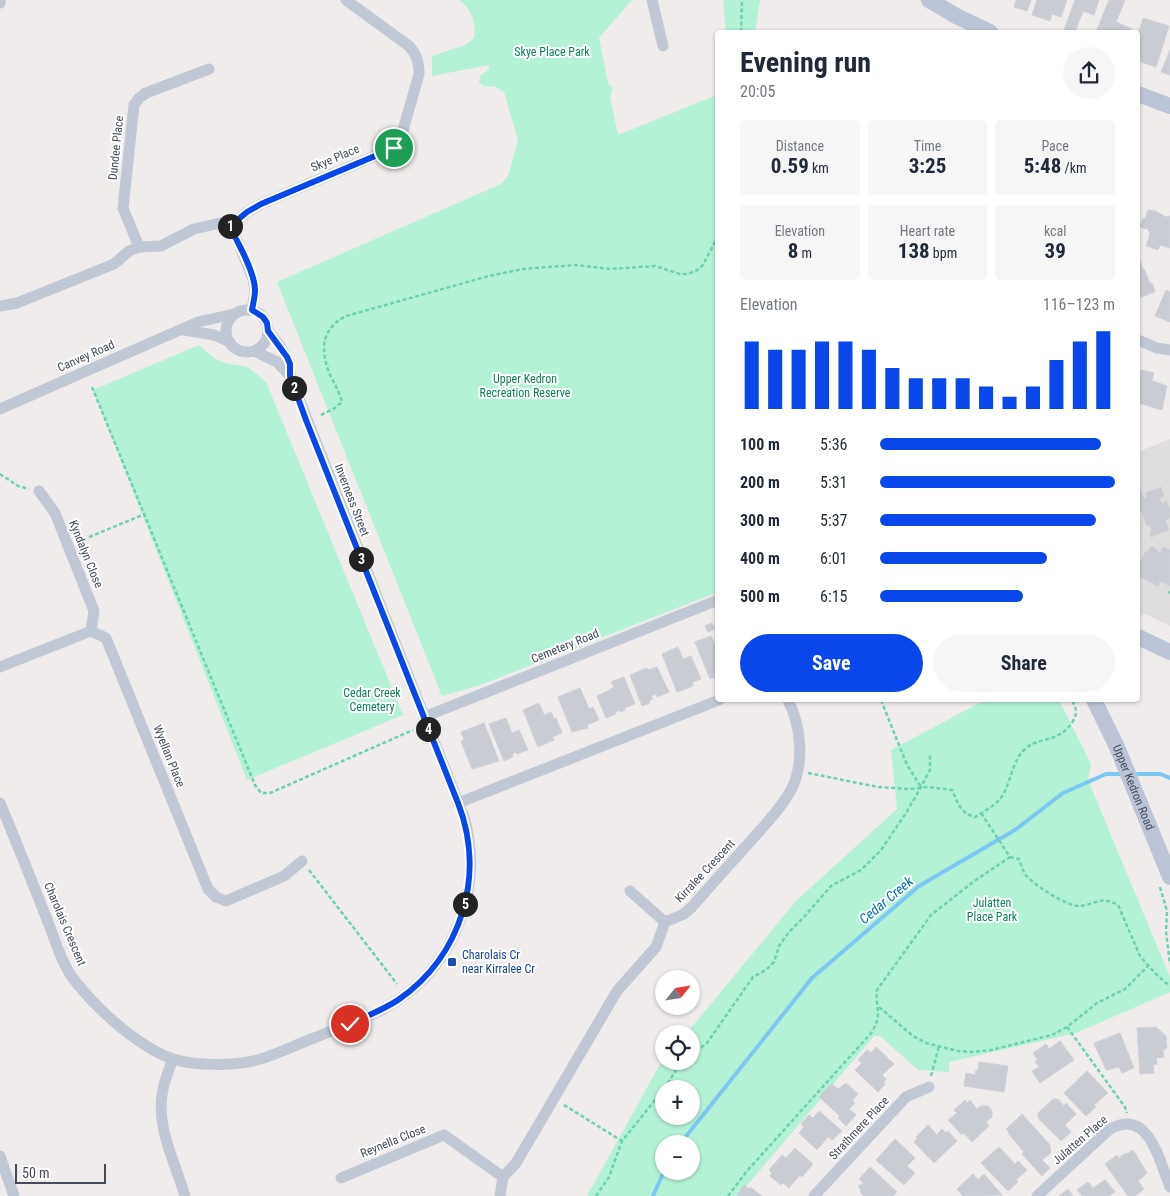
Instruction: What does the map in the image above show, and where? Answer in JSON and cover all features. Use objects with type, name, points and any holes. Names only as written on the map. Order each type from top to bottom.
[{"type":"main road","points":[[929,0],[986,30]]},
{"type":"main road","points":[[1140,95],[1170,106]]},
{"type":"main road","points":[[1140,638],[1170,652]]},
{"type":"main road","name":"Upper Kedron Road","points":[[1095,702],[1117,747],[1169,875]]},
{"type":"street","name":"Skye Place","points":[[229,227],[247,212],[261,204],[394,148],[400,141],[419,74],[419,63],[416,54],[409,46],[346,0]]},
{"type":"street","points":[[652,0],[663,46]]},
{"type":"street","name":"Dundee Place","points":[[139,247],[123,208],[134,105],[146,93],[209,69]]},
{"type":"street","points":[[0,306],[17,303],[114,264],[129,251],[139,247],[161,246],[194,229],[220,223],[229,227],[238,242],[254,282],[255,292],[252,310]]},
{"type":"street","points":[[184,330],[214,335],[230,342],[239,350],[254,351],[263,345],[267,338],[267,323],[263,317],[252,310],[240,311],[234,314],[227,327],[230,342]]},
{"type":"street","name":"Canvey Road","points":[[0,409],[168,335],[184,330],[198,322],[234,314]]},
{"type":"street","name":"Inverness Street","points":[[268,331],[287,357],[290,364],[290,376]]},
{"type":"street","points":[[1140,341],[1157,348],[1170,350]]},
{"type":"street","name":"Inverness Street","points":[[254,351],[277,362],[290,376],[424,717]]},
{"type":"street","name":"Kyndalyn Close","points":[[39,491],[55,513],[94,611],[91,631]]},
{"type":"street","name":"Cemetery Road","points":[[424,717],[715,601]]},
{"type":"street","points":[[0,668],[91,631]]},
{"type":"street","name":"Wyellan Place","points":[[91,631],[106,638],[208,889],[216,897],[226,901],[284,876],[302,861]]},
{"type":"street","points":[[458,803],[715,702]]},
{"type":"street","name":"Kirralee Crescent","points":[[665,922],[684,914],[692,907],[769,820],[791,789],[800,754],[794,716],[789,702]]},
{"type":"street","name":"Charolais Crescent","points":[[0,803],[69,972],[91,998],[124,1030],[154,1050],[173,1059],[223,1064],[257,1060],[381,1010],[413,989],[430,972],[445,951],[458,927],[470,881],[470,852],[465,822],[424,717]]},
{"type":"street","points":[[500,1196],[503,1177],[516,1163],[617,991],[656,947],[665,922],[630,891]]},
{"type":"street","points":[[173,1059],[163,1089],[163,1129],[185,1196]]},
{"type":"street","name":"Strathmere Place","points":[[814,1196],[906,1097],[929,1087]]},
{"type":"street","name":"Julatten Place","points":[[1037,1196],[1110,1129],[1118,1124],[1132,1124]]},
{"type":"street","points":[[1132,1124],[1138,1126],[1154,1146],[1170,1187]]},
{"type":"street","name":"Reynella Close","points":[[341,1178],[444,1135],[503,1177]]},
{"type":"street","points":[[0,1156],[14,1196]]},
{"type":"path","points":[[741,30],[742,0]]},
{"type":"path","points":[[321,415],[342,402],[327,367],[324,343],[328,329],[337,320],[346,316],[489,276],[529,268],[576,265],[612,269],[654,266],[680,274],[687,274],[696,270],[702,264],[715,241]]},
{"type":"path","points":[[92,387],[255,786],[261,793],[270,793],[413,730]]},
{"type":"path","points":[[0,474],[18,486],[39,491]]},
{"type":"path","points":[[68,546],[145,514]]},
{"type":"path","points":[[882,702],[907,765],[922,787]]},
{"type":"path","points":[[797,771],[878,786],[952,790],[958,804],[966,815],[975,817],[1000,799],[1018,758],[1025,749],[1034,744],[1056,738],[1068,729],[1076,715],[1073,702]]},
{"type":"path","points":[[700,1049],[707,1043],[753,977],[766,970],[774,962],[779,946],[789,932],[830,886],[861,870],[881,850],[922,787],[930,770],[930,755]]},
{"type":"path","points":[[981,813],[1010,857],[1019,860],[1024,872],[1030,879],[1064,902],[1079,906],[1103,899],[1118,905],[1138,952],[1148,966],[1166,983],[1170,984]]},
{"type":"path","points":[[728,1196],[747,1171],[872,1032],[878,1021],[877,990],[931,915],[973,882],[1010,857]]},
{"type":"path","points":[[302,861],[397,984]]},
{"type":"path","points":[[1169,875],[1160,886],[1167,911],[1166,932],[1170,964]]},
{"type":"path","points":[[878,1006],[913,1036],[926,1043],[958,1051],[992,1050],[1052,1035],[1097,1003],[1125,989],[1148,966]]},
{"type":"path","points":[[1067,1026],[1125,1106],[1132,1124]]},
{"type":"path","points":[[929,1087],[938,1046]]},
{"type":"path","points":[[553,1099],[622,1141]]},
{"type":"path","points":[[596,1196],[609,1177],[622,1141],[655,1100]]},
{"type":"shaded area","points":[[1170,439],[1170,626],[1145,614],[1140,616],[1140,451]]},
{"type":"green space","name":"Upper Kedron Recreation Reserve","points":[[459,0],[632,0],[599,38],[608,83],[613,88],[610,97],[618,135],[715,96],[715,593],[478,686],[442,696],[277,282],[501,184],[508,176],[518,140],[504,92],[496,87],[483,86],[479,82],[480,76],[489,69],[489,65],[432,76],[432,56],[465,45],[474,38],[472,16]]},
{"type":"green space","points":[[723,0],[760,0],[755,30],[726,30]]},
{"type":"green space","name":"Cedar Creek Cemetery","points":[[199,345],[214,358],[224,363],[248,367],[266,382],[403,715],[247,780],[93,390]]},
{"type":"green space","name":"Julatten Place Park","points":[[981,702],[1060,702],[1091,764],[1088,780],[1170,977],[1170,992],[1076,1033],[949,1062],[949,1072],[918,1070],[880,1036],[874,1036],[738,1196],[587,1196],[657,1070],[700,1070],[700,1025],[693,1025],[796,901],[897,809],[891,750]]},
{"type":"building","points":[[1016,0],[1031,0],[1027,11],[1014,7]]},
{"type":"building","points":[[1037,0],[1067,0],[1061,17],[1052,14],[1050,21],[1032,15]]},
{"type":"building","points":[[1075,0],[1099,0],[1094,15],[1083,11],[1076,30],[1064,30]]},
{"type":"building","points":[[1109,0],[1125,0],[1116,22],[1132,30],[1097,30]]},
{"type":"building","points":[[1143,18],[1169,26],[1156,67],[1140,62],[1139,30]]},
{"type":"building","points":[[1170,50],[1170,75],[1161,72]]},
{"type":"building","points":[[1148,210],[1155,211],[1166,217],[1170,216],[1170,248],[1160,245],[1158,250],[1146,246],[1150,234],[1148,229],[1140,226]]},
{"type":"building","points":[[1140,259],[1142,267],[1155,292],[1140,297]]},
{"type":"building","points":[[1166,290],[1170,292],[1170,322],[1155,316]]},
{"type":"building","points":[[1141,370],[1154,373],[1151,384],[1153,381],[1167,386],[1162,410],[1140,404]]},
{"type":"building","points":[[1161,487],[1164,496],[1159,498],[1162,504],[1167,501],[1170,510],[1170,518],[1165,520],[1169,530],[1151,537],[1150,532],[1152,531],[1149,525],[1147,526],[1141,510],[1140,488],[1144,499],[1147,497],[1145,493]]},
{"type":"building","points":[[1152,546],[1160,553],[1163,547],[1170,550],[1170,586],[1160,581],[1158,586],[1140,577],[1140,563],[1145,552]]},
{"type":"building","points":[[712,623],[715,629],[708,632],[705,626]]},
{"type":"building","points":[[711,636],[715,645],[715,677],[710,679],[695,642]]},
{"type":"building","points":[[678,647],[683,659],[691,656],[701,679],[692,682],[693,686],[677,692],[662,654]]},
{"type":"building","points":[[657,667],[669,692],[657,697],[656,694],[651,696],[653,699],[649,701],[650,703],[642,706],[630,675],[647,668],[648,670]]},
{"type":"building","points":[[624,677],[635,704],[606,718],[597,696],[614,687],[611,682]]},
{"type":"building","points":[[580,688],[589,709],[593,707],[599,720],[587,725],[588,728],[572,732],[558,697]]},
{"type":"building","points":[[539,703],[544,715],[551,712],[554,719],[556,718],[562,733],[552,737],[554,740],[538,747],[523,710]]},
{"type":"building","points":[[506,718],[512,733],[519,730],[528,750],[517,754],[516,752],[512,754],[513,757],[504,761],[489,724]]},
{"type":"building","points":[[484,723],[499,761],[472,769],[461,741],[464,740],[461,732]]},
{"type":"building","points":[[1156,1027],[1166,1036],[1167,1048],[1163,1050],[1164,1057],[1156,1058],[1157,1064],[1153,1065],[1154,1073],[1140,1074],[1137,1028]]},
{"type":"building","points":[[1120,1033],[1134,1068],[1122,1073],[1119,1067],[1106,1070],[1094,1043]]},
{"type":"building","points":[[1060,1041],[1074,1060],[1040,1083],[1032,1071],[1039,1067],[1035,1061],[1038,1060],[1033,1053],[1046,1044],[1049,1049]]},
{"type":"building","points":[[876,1047],[894,1064],[882,1075],[886,1079],[883,1083],[885,1084],[878,1092],[855,1070],[862,1063],[858,1060],[867,1050],[871,1053]]},
{"type":"building","points":[[979,1062],[1008,1066],[1004,1092],[964,1086],[966,1073],[975,1075],[976,1070],[978,1071]]},
{"type":"building","points":[[1087,1071],[1108,1093],[1094,1105],[1096,1107],[1086,1116],[1064,1093]]},
{"type":"building","points":[[846,1083],[858,1094],[852,1101],[855,1103],[849,1109],[856,1115],[846,1126],[838,1118],[840,1116],[819,1097],[831,1084],[838,1089]]},
{"type":"building","points":[[1053,1099],[1058,1099],[1064,1106],[1066,1103],[1076,1114],[1065,1125],[1071,1132],[1061,1141],[1038,1118],[1038,1113]]},
{"type":"building","points":[[965,1100],[967,1103],[970,1100],[977,1109],[981,1106],[988,1106],[992,1111],[992,1117],[986,1122],[989,1126],[972,1142],[964,1133],[962,1135],[948,1120],[957,1113],[954,1110]]},
{"type":"building","points":[[819,1111],[842,1131],[832,1140],[828,1137],[817,1150],[799,1133],[804,1127],[801,1124],[809,1115],[813,1118]]},
{"type":"building","points":[[1022,1114],[1050,1145],[1051,1153],[1042,1160],[1050,1168],[1042,1176],[1022,1154],[1024,1152],[1006,1129]]},
{"type":"building","points":[[928,1125],[937,1135],[942,1129],[946,1133],[948,1131],[957,1141],[934,1163],[914,1142],[917,1139],[916,1137]]},
{"type":"building","points":[[895,1139],[915,1158],[907,1166],[915,1173],[904,1185],[876,1160]]},
{"type":"building","points":[[999,1147],[1015,1164],[1018,1161],[1027,1170],[1008,1191],[981,1163]]},
{"type":"building","points":[[795,1148],[813,1164],[789,1188],[783,1183],[781,1185],[770,1176],[772,1173],[769,1170],[782,1155],[786,1158]]},
{"type":"building","points":[[1133,1150],[1147,1173],[1138,1181],[1144,1189],[1135,1196],[1128,1196],[1105,1164],[1117,1155],[1120,1160],[1120,1157]]},
{"type":"building","points":[[870,1167],[897,1192],[893,1196],[864,1196],[860,1192],[861,1190],[858,1187],[863,1183],[859,1179]]},
{"type":"building","points":[[973,1174],[978,1180],[984,1174],[1002,1195],[963,1196],[957,1189]]},
{"type":"building","points":[[1105,1180],[1115,1192],[1109,1196],[1082,1196],[1077,1190],[1088,1182],[1093,1188]]},
{"type":"building","points":[[744,1185],[749,1189],[750,1187],[762,1196],[737,1196]]},
{"type":"building","points":[[1068,1189],[1073,1196],[1059,1196]]},
{"type":"waterway","name":"Cedar Creek","points":[[687,1135],[812,978],[919,886],[1015,830],[1063,793],[1106,774],[1122,774]]},
{"type":"waterway","name":"Cedar Creek","points":[[1132,774],[1160,774],[1170,778]]},
{"type":"waterway","name":"Cedar Creek","points":[[653,1196],[660,1180]]},
{"type":"place","name":"Charolais Cr near Kirralee Cr","points":[[452,962]]},
{"type":"route","points":[[350,1024],[396,1002],[427,976],[438,962],[458,927],[466,902],[470,873],[469,842],[465,822],[458,803],[306,420],[290,376],[290,364],[268,331],[267,323],[263,317],[252,310],[255,292],[254,282],[238,242],[229,227],[247,212],[261,204],[394,148]]},
{"type":"park label","name":"Skye Place Park","points":[[552,52]]}]
